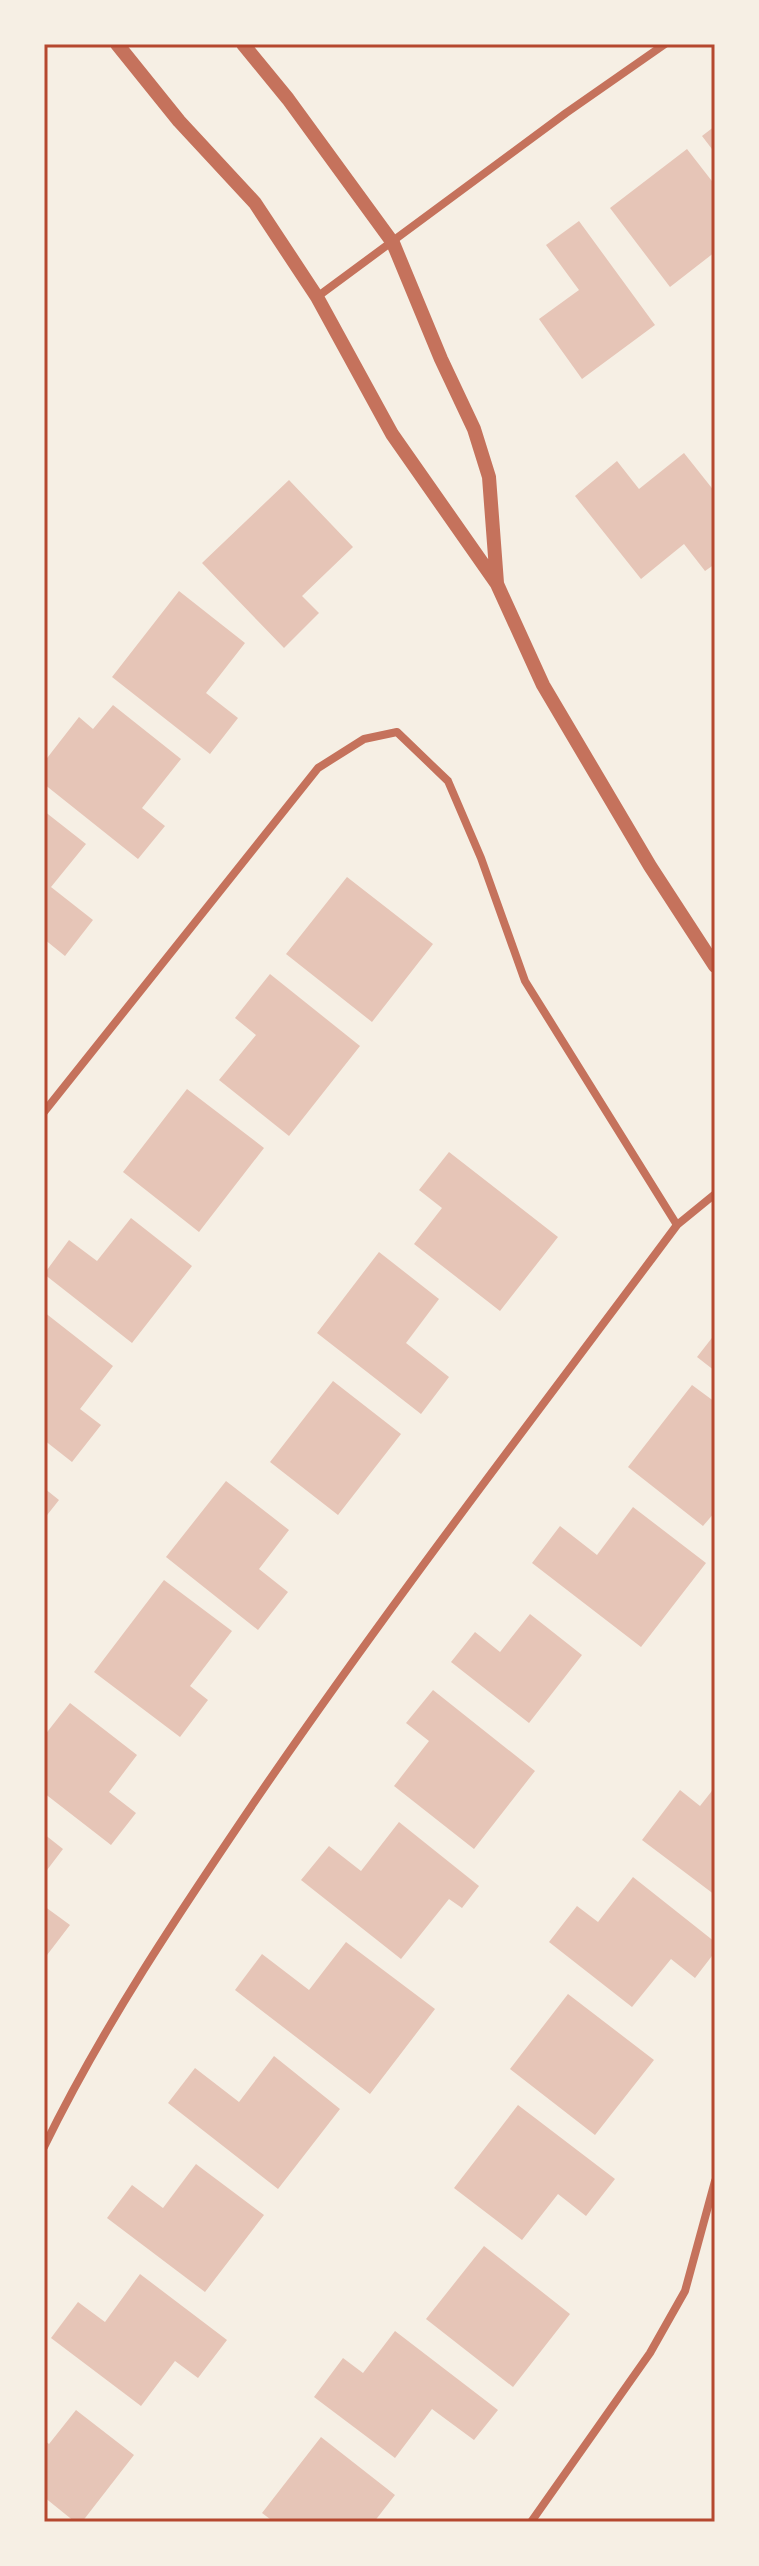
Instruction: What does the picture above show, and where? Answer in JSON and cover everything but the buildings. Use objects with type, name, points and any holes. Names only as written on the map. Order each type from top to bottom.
[{"type":"street","points":[[117,44],[179,121],[255,203],[317,297],[392,434],[497,584],[543,685],[650,866],[715,966]]},
{"type":"street","points":[[243,44],[288,99],[393,243],[474,429],[489,477],[497,584]]},
{"type":"street","points":[[317,297],[566,113],[665,44]]},
{"type":"street","points":[[44,1112],[318,768],[364,739],[397,732],[448,781],[481,858],[525,981],[677,1225]]},
{"type":"street","points":[[44,2147],[74,2086],[196,1887],[331,1690],[677,1225],[715,1194]]},
{"type":"street","points":[[531,2522],[650,2353],[685,2291],[715,2181]]}]
